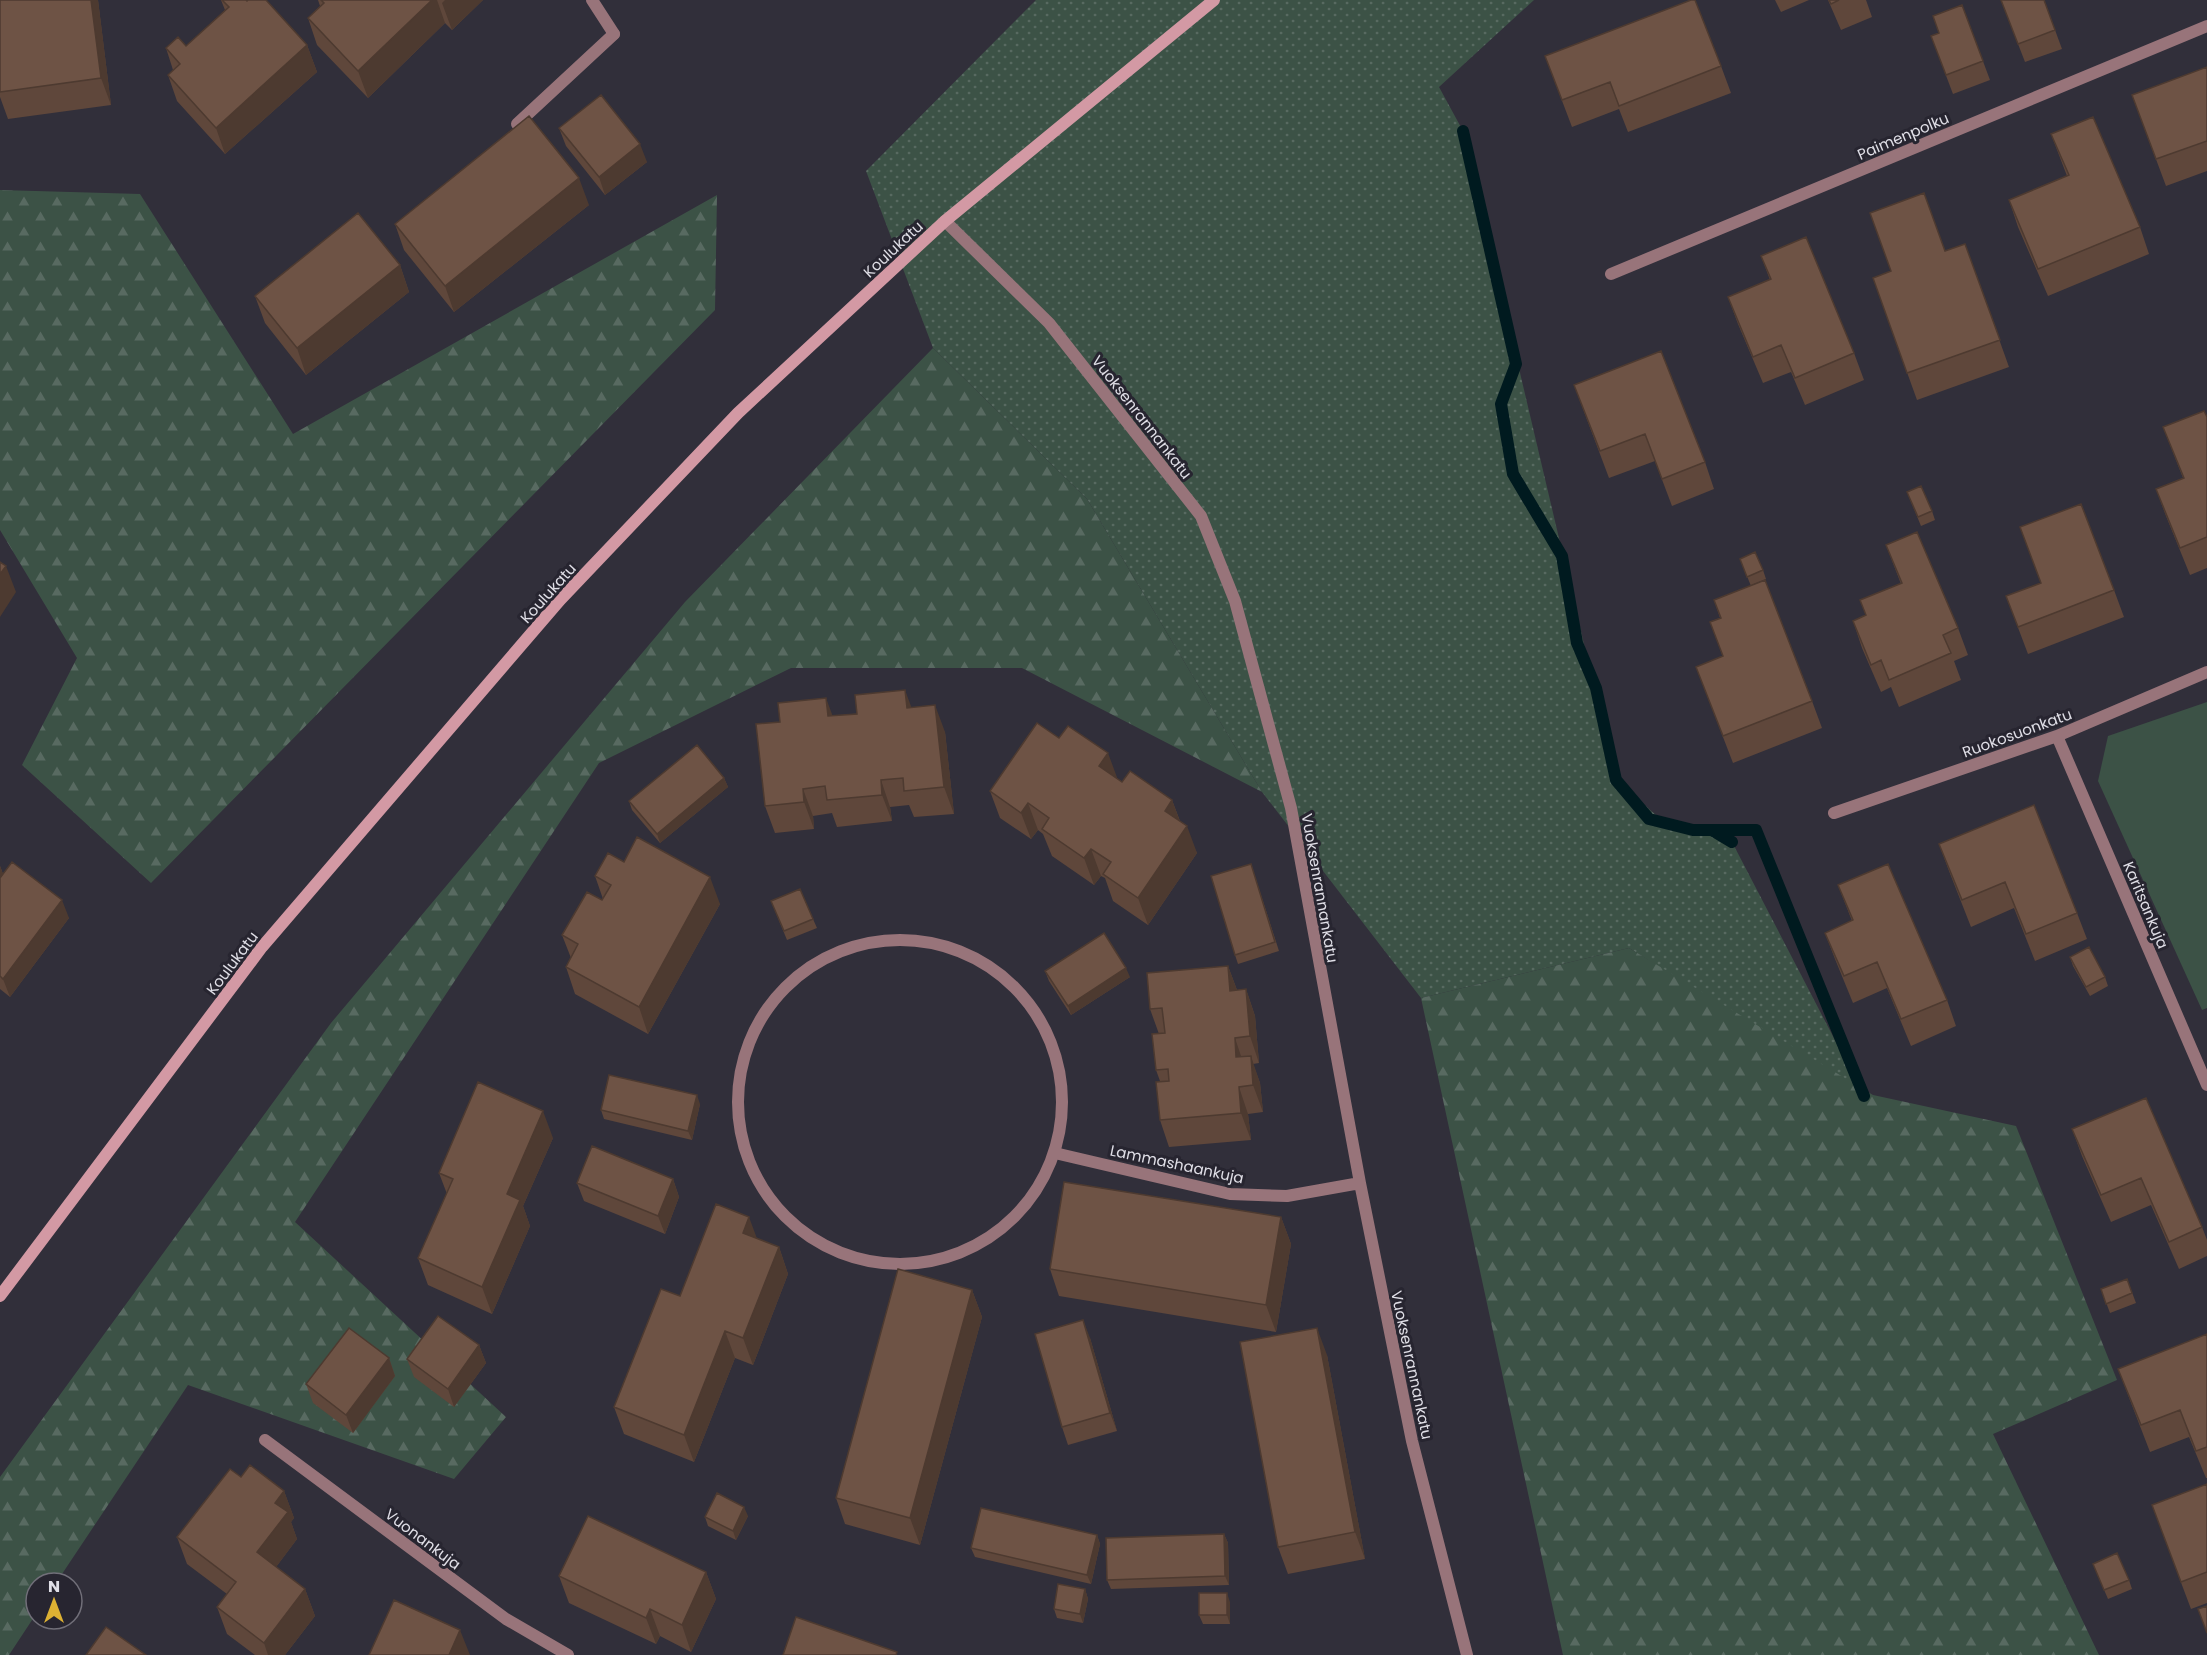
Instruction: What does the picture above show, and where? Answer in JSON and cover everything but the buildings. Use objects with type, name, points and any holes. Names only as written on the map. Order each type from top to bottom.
[{"type":"street","points":[[517,124],[614,34],[592,0]]},
{"type":"street","name":"Koulukatu","points":[[0,1296],[262,947],[560,600],[738,413],[945,221],[1214,0]]},
{"type":"street","name":"Paimenpolku","points":[[1611,274],[2207,26]]},
{"type":"street","name":"Vuoksenrannankatu","points":[[945,221],[1049,323],[1200,516],[1235,601],[1290,808],[1360,1183],[1412,1441],[1467,1655]]},
{"type":"street","name":"Ruokosuonkatu","points":[[1834,813],[2057,736],[2207,672]]},
{"type":"street","name":"Karitsankuja","points":[[2057,736],[2207,1085]]},
{"type":"street","points":[[922,941],[975,957],[1019,990],[1049,1036],[1063,1090],[1059,1154],[1030,1201],[984,1243],[925,1264],[862,1261],[812,1240],[771,1203],[745,1154],[736,1100],[746,1046],[774,998],[807,969],[816,962],[867,942],[922,941]]},
{"type":"street","name":"Lammashaankuja","points":[[1059,1154],[1230,1194],[1287,1196],[1360,1183]]},
{"type":"street","name":"Vuonankuja","points":[[265,1440],[506,1619],[568,1655]]},
{"type":"green space","points":[[1036,0],[1534,0],[1439,87],[1463,131],[1616,780],[1665,823],[1732,842],[1864,1096],[1629,948],[1421,998],[1262,792],[1087,499],[933,348],[866,171]]},
{"type":"green space","points":[[0,190],[140,194],[293,434],[717,195],[715,310],[151,883],[22,765],[77,658],[0,530]]},
{"type":"green space","points":[[933,348],[1087,499],[1262,792],[1022,668],[791,668],[599,763],[295,1222],[506,1417],[454,1479],[188,1385],[64,1571],[24,1571],[25,1631],[9,1655],[0,1655],[0,1477],[331,1023],[685,602]]},
{"type":"green space","points":[[2207,702],[2207,1008],[2202,1010],[2098,781],[2108,736]]},
{"type":"green space","points":[[1629,948],[1873,1095],[2016,1126],[2117,1380],[1993,1434],[2099,1655],[1563,1655],[1421,998]]},
{"type":"waterway","points":[[1463,131],[1516,364],[1501,404],[1513,474],[1562,556],[1577,643],[1596,688],[1616,780],[1649,819],[1693,830],[1756,830],[1864,1096]]},
{"type":"waterway","points":[[1712,830],[1732,842]]}]
